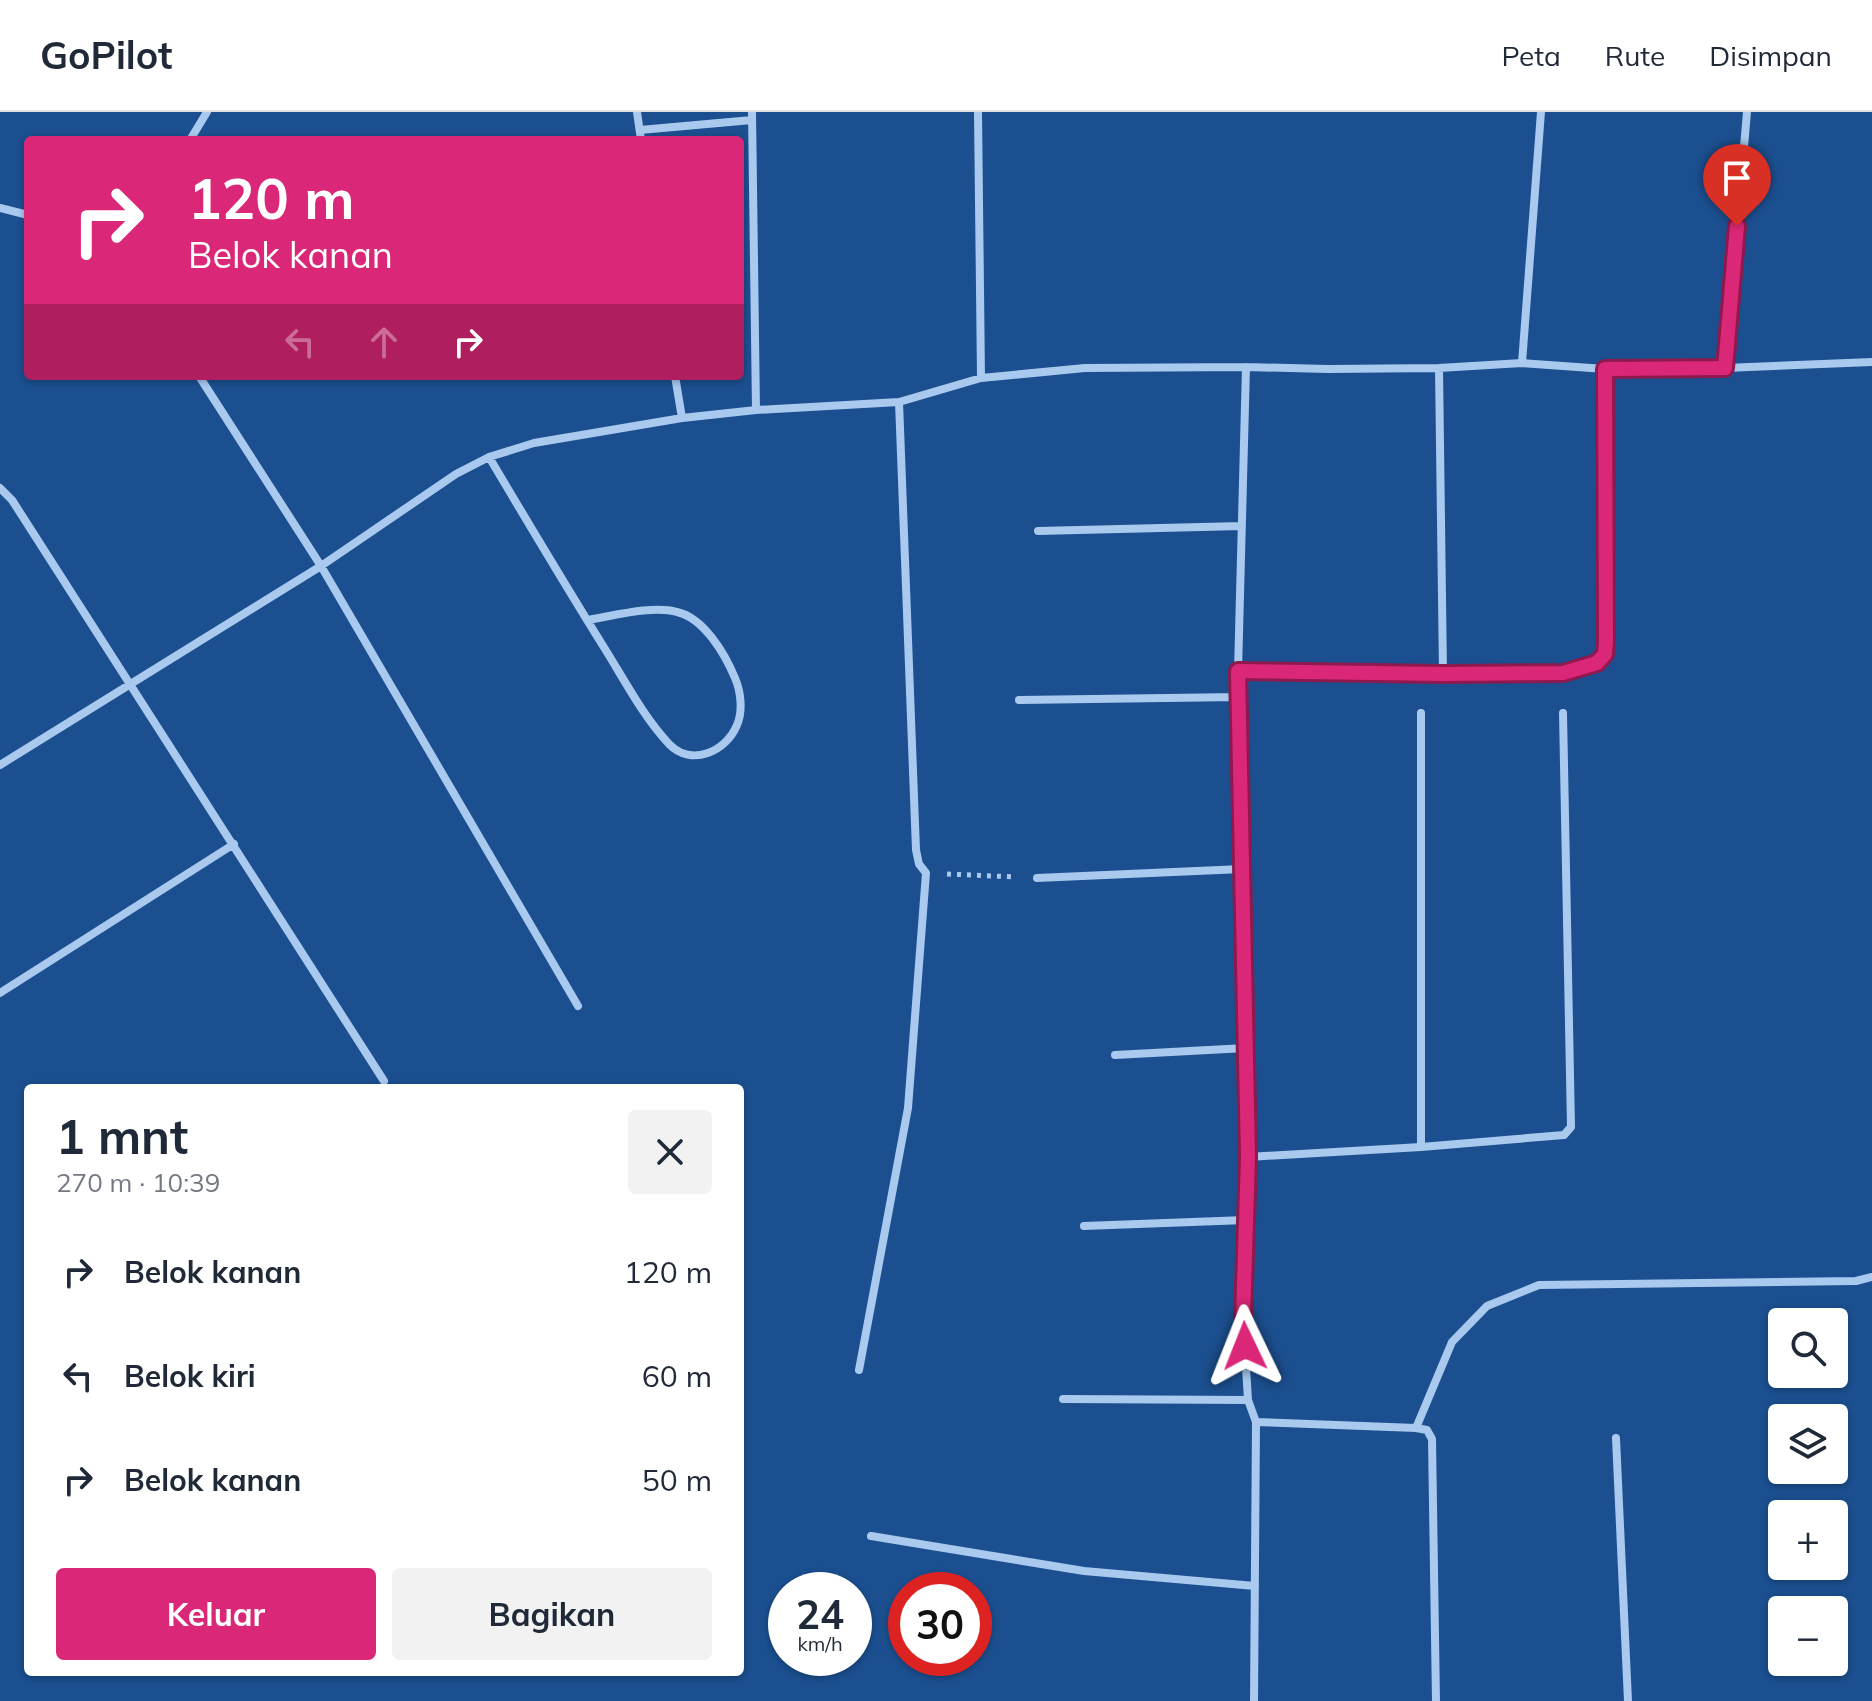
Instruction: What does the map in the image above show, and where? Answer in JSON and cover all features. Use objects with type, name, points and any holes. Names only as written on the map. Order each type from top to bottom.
[{"type":"street","points":[[192,136],[207,112]]},
{"type":"street","points":[[637,112],[640,135],[752,116],[756,410]]},
{"type":"street","points":[[978,112],[981,378]]},
{"type":"street","points":[[1522,363],[1541,112]]},
{"type":"street","points":[[1725,368],[1747,112]]},
{"type":"street","points":[[0,208],[24,214]]},
{"type":"street","points":[[0,765],[321,566],[456,474],[489,457],[534,443],[682,418],[756,410],[899,402],[981,378],[1085,368],[1439,368],[1522,363],[1605,369],[1872,362]]},
{"type":"street","points":[[1246,367],[1238,671],[1248,1157],[1243,1319],[1248,1400],[1256,1422],[1254,1701]]},
{"type":"street","points":[[1439,368],[1443,674]]},
{"type":"street","points":[[1238,671],[1563,673],[1597,663],[1605,654],[1605,369]]},
{"type":"street","points":[[202,380],[321,566],[578,1006]]},
{"type":"street","points":[[676,380],[682,418]]},
{"type":"street","points":[[859,1370],[908,1108],[926,873],[919,864],[916,850],[899,402]]},
{"type":"street","points":[[489,457],[587,620],[647,716],[677,752],[693,757],[709,753],[724,744],[737,726],[741,704],[736,681],[720,648],[689,616],[674,611],[651,611],[587,620]]},
{"type":"street","points":[[0,488],[12,500],[384,1081]]},
{"type":"street","points":[[1038,531],[1242,526]]},
{"type":"street","points":[[1019,700],[1239,697]]},
{"type":"street","points":[[1421,713],[1421,1147]]},
{"type":"street","points":[[1248,1157],[1564,1135],[1571,1127],[1563,713]]},
{"type":"street","points":[[0,993],[234,844]]},
{"type":"street","points":[[1037,878],[1242,869]]},
{"type":"street","points":[[1115,1055],[1246,1048]]},
{"type":"street","points":[[1084,1226],[1246,1220]]},
{"type":"street","points":[[1416,1428],[1452,1342],[1487,1306],[1539,1285],[1856,1281],[1872,1277]]},
{"type":"street","points":[[1063,1399],[1248,1400]]},
{"type":"street","points":[[1256,1422],[1427,1430],[1432,1439],[1436,1701]]},
{"type":"street","points":[[1616,1438],[1628,1701]]},
{"type":"street","points":[[871,1536],[1084,1571],[1255,1586]]},
{"type":"path","points":[[926,873],[1037,878]]},
{"type":"route","points":[[1245,1346],[1243,1319],[1248,1157],[1238,671],[1563,673],[1597,663],[1605,654],[1606,641],[1605,369],[1725,368],[1737,226]]}]
